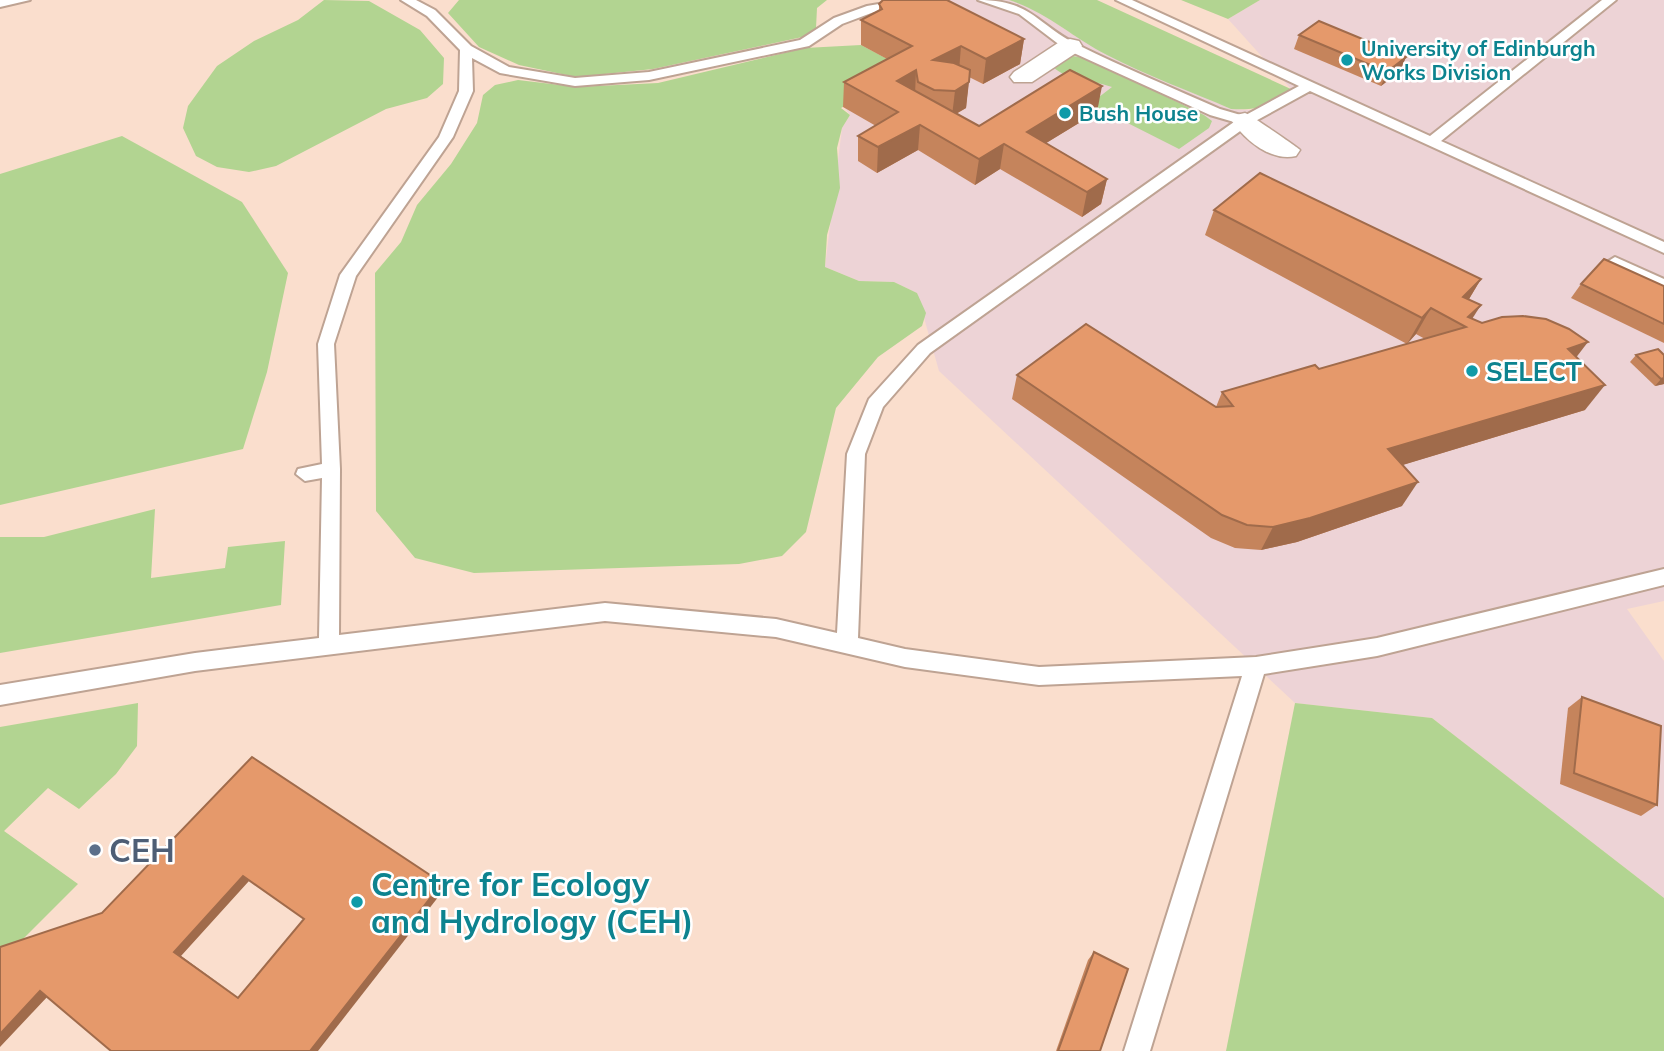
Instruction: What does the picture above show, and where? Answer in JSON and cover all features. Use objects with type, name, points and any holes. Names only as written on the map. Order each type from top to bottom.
[{"type":"street","points":[[1023,77],[1070,46]]},
{"type":"street","points":[[1245,121],[1260,137],[1286,150]]},
{"type":"lane","points":[[0,4],[24,0]]},
{"type":"lane","points":[[407,0],[431,13],[466,49],[505,70],[575,82],[649,76],[804,43],[838,21],[871,9],[923,0]]},
{"type":"lane","points":[[984,0],[1023,11],[1070,46],[1215,112],[1245,121]]},
{"type":"lane","points":[[1122,0],[1664,248]]},
{"type":"lane","points":[[1432,142],[1610,0]]},
{"type":"lane","points":[[329,644],[331,469],[326,344],[348,275],[446,137],[466,91],[466,49]]},
{"type":"lane","points":[[847,645],[856,454],[875,404],[923,349],[1245,121],[1309,86]]},
{"type":"lane","points":[[1615,262],[1664,285]]},
{"type":"lane","points":[[305,474],[331,469]]},
{"type":"lane","points":[[0,695],[195,662],[605,612],[776,628],[905,658],[1039,676],[1256,666],[1377,647],[1664,577]]},
{"type":"lane","points":[[1137,1051],[1256,666]]},
{"type":"shaded area","points":[[946,0],[1009,0],[1033,7],[1075,36],[1231,109],[1252,110],[1273,104],[1292,90],[1228,19],[1260,0],[1664,0],[1664,601],[1627,609],[1664,661],[1664,898],[1432,718],[1295,703],[939,371],[917,293],[894,282],[859,281],[825,267],[842,128],[850,115],[844,107],[910,71],[861,45]]},
{"type":"green space","points":[[324,0],[369,1],[420,30],[444,58],[443,84],[427,98],[386,109],[276,166],[249,172],[217,167],[196,156],[183,128],[188,106],[217,66],[254,41],[298,20]]},
{"type":"green space","points":[[459,0],[827,0],[817,8],[816,28],[807,36],[653,69],[576,77],[519,65],[479,47],[448,13]]},
{"type":"green space","points":[[1009,0],[1097,0],[1293,90],[1264,106],[1231,109],[1122,63],[1035,11]]},
{"type":"green space","points":[[1181,0],[1260,0],[1228,19]]},
{"type":"green space","points":[[861,45],[910,71],[841,108],[850,115],[842,128],[837,148],[840,188],[827,235],[825,267],[859,281],[894,282],[917,293],[926,313],[922,326],[878,357],[836,408],[806,532],[782,556],[739,564],[474,573],[415,558],[376,511],[375,273],[401,242],[417,205],[451,164],[477,123],[483,95],[495,85],[518,80],[577,87],[658,83],[805,48]]},
{"type":"green space","points":[[1073,56],[1089,59],[1204,115],[1212,121],[1209,128],[1179,149],[1090,104],[1112,87],[1072,78],[1051,65]]},
{"type":"green space","points":[[122,136],[242,202],[288,273],[267,372],[243,449],[0,505],[0,174]]},
{"type":"green space","points":[[155,509],[151,578],[225,568],[228,547],[285,541],[281,605],[0,653],[0,537],[44,537]]},
{"type":"green space","points":[[138,703],[137,746],[116,774],[79,809],[48,788],[4,831],[78,884],[11,951],[0,954],[0,727]]},
{"type":"green space","points":[[1295,703],[1432,718],[1664,898],[1664,1051],[1226,1051]]},
{"type":"building","points":[[883,0],[947,0],[1024,39],[986,59],[961,46],[933,60],[954,63],[970,70],[969,82],[955,91],[934,90],[918,82],[916,70],[897,81],[979,126],[1070,70],[1102,86],[1027,132],[1107,179],[1087,192],[1004,144],[979,159],[920,125],[878,147],[858,136],[898,112],[844,82],[912,46],[861,20],[882,9],[879,4]]},
{"type":"building","points":[[1319,21],[1406,57],[1387,72],[1299,35]]},
{"type":"building","name":"SELECT","points":[[1260,173],[1481,279],[1463,297],[1481,305],[1468,317],[1482,323],[1502,317],[1523,316],[1546,319],[1569,329],[1588,342],[1568,349],[1605,385],[1388,449],[1418,482],[1310,518],[1273,527],[1247,525],[1222,515],[1017,375],[1086,324],[1216,407],[1233,406],[1222,392],[1315,365],[1319,369],[1466,327],[1431,308],[1422,318],[1214,210]]},
{"type":"building","points":[[1604,259],[1664,286],[1664,324],[1581,284]]},
{"type":"building","points":[[1658,349],[1664,355],[1664,378],[1661,379],[1636,355]]},
{"type":"building","points":[[1582,697],[1661,726],[1657,805],[1574,773]]},
{"type":"building","name":"Centre for Ecology and Hydrology (CEH)","points":[[252,757],[442,883],[310,1051],[111,1051],[40,991],[0,1034],[0,947],[102,913]],"holes":[[[243,876],[304,919],[238,998],[174,952]]]},
{"type":"building","points":[[1094,952],[1128,969],[1100,1051],[1058,1051]]},
{"type":"place","name":"University of Edinburgh Works Division","points":[[1347,60]]},
{"type":"place","name":"Bush House","points":[[1065,113]]},
{"type":"place","name":"SELECT","points":[[1472,371]]},
{"type":"place","name":"CEH","points":[[95,850]]},
{"type":"place","name":"Centre for Ecology and Hydrology (CEH)","points":[[357,902]]}]
